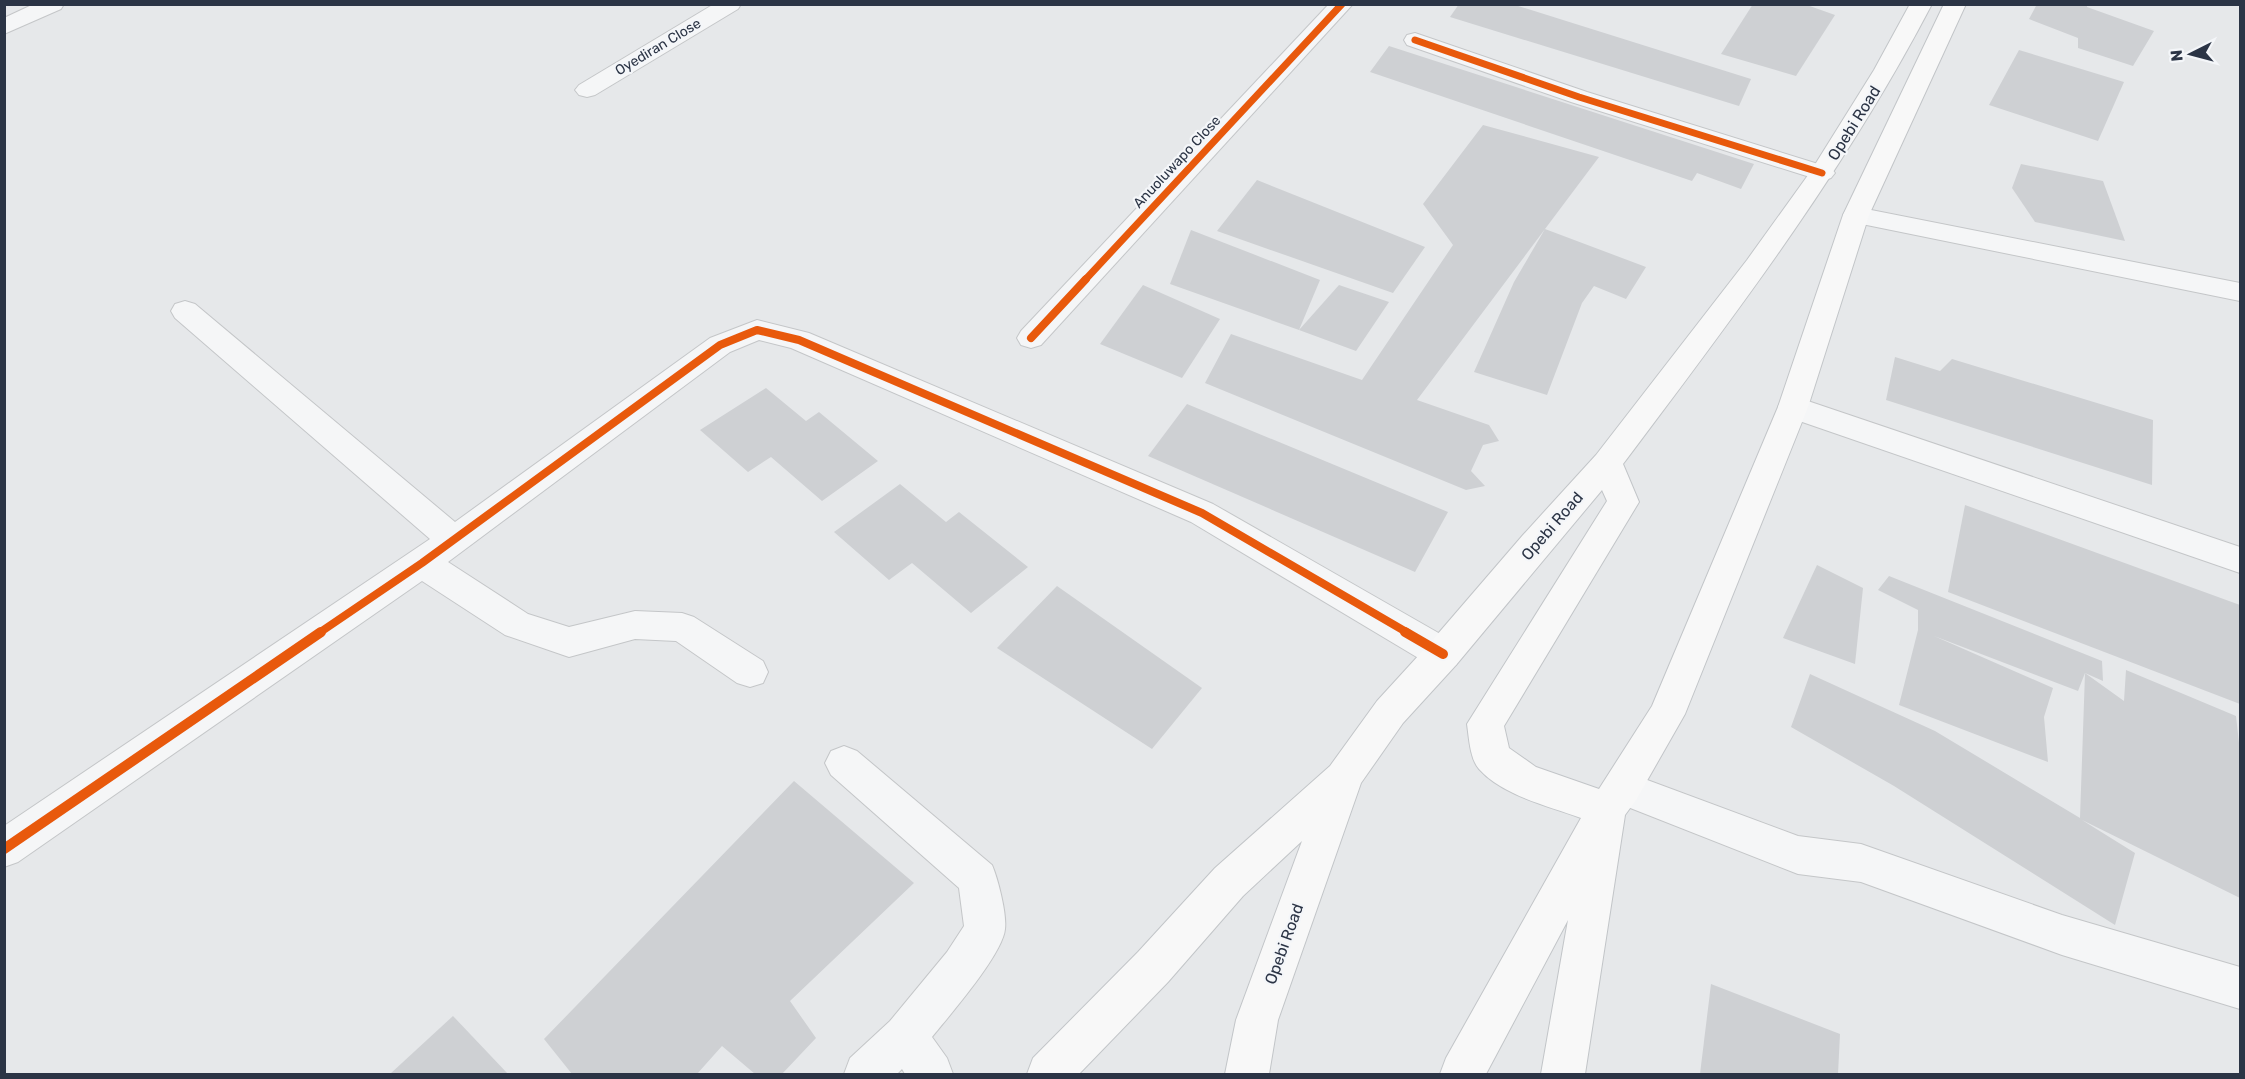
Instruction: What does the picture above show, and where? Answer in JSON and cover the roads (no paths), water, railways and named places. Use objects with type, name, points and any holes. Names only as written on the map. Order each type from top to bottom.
[{"type":"main road","name":"Opebi Road","points":[[1247,1074],[1257,1020],[1346,775],[1390,712],[1443,654],[1535,544],[1607,463],[1757,266],[1822,173],[1886,70],[1921,4]]},
{"type":"main road","points":[[1462,1074],[1615,798],[1667,714],[1793,407],[1856,214],[1955,4]]},
{"type":"main road","points":[[1607,463],[1623,502],[1485,724],[1492,757],[1524,780],[1615,798]]},
{"type":"main road","points":[[1049,1074],[1153,967],[1229,882],[1346,775]]},
{"type":"main road","points":[[1563,1074],[1615,798]]},
{"type":"street","points":[[4,27],[53,4]]},
{"type":"street","name":"Oyediran Close","points":[[587,90],[730,4]]},
{"type":"street","name":"Anuoluwapo Close","points":[[1031,338],[1342,4]]},
{"type":"street","points":[[1414,40],[1580,97],[1822,173]]},
{"type":"street","points":[[1856,214],[2241,292]]},
{"type":"street","points":[[184,311],[454,540]]},
{"type":"street","points":[[4,849],[422,563],[720,345],[757,330],[799,340],[1202,513],[1443,654]]},
{"type":"street","points":[[1793,407],[2241,560]]},
{"type":"street","points":[[422,563],[517,625],[569,642],[634,625],[682,627],[750,672]]},
{"type":"street","points":[[844,763],[978,879],[985,930],[962,967],[905,1036],[866,1074]]},
{"type":"street","points":[[1615,798],[1797,855],[1861,863],[2062,936],[2241,988]]},
{"type":"street","points":[[905,1036],[931,1074]]}]
